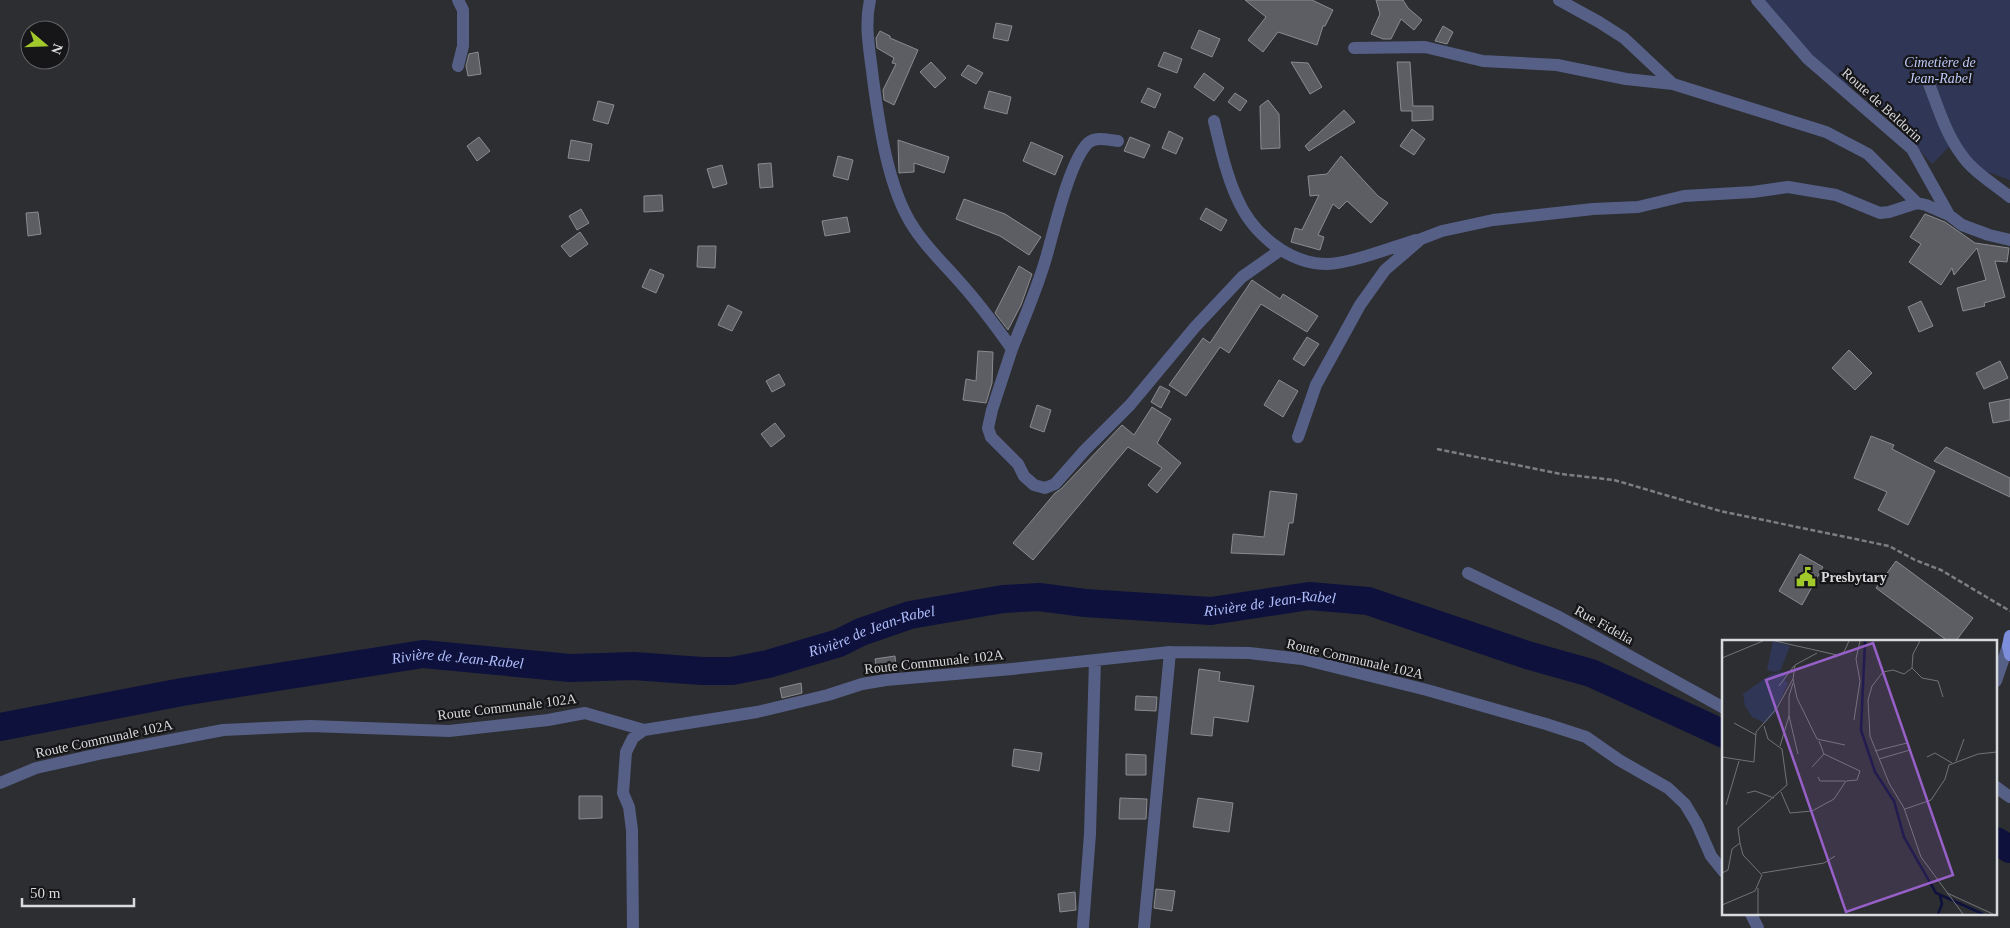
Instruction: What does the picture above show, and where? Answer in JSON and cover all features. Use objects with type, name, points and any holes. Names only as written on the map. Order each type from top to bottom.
[{"type":"street","points":[[458,0],[463,10],[463,46],[458,66]]},
{"type":"street","points":[[870,0],[867,25],[877,109],[894,184],[903,209],[914,228],[937,258],[986,313],[1012,348]]},
{"type":"street","points":[[1559,0],[1624,38],[1673,84]]},
{"type":"street","name":"Route de Beldorin","points":[[1757,0],[1808,59],[1912,149],[1950,215],[1962,225],[1988,235],[2010,240]]},
{"type":"street","points":[[1354,48],[1424,47],[1483,61],[1557,65],[1626,79],[1673,84],[1826,132],[1868,154],[1917,203],[1950,215]]},
{"type":"street","points":[[1929,84],[1948,130],[1961,154],[1971,165],[2010,197]]},
{"type":"street","points":[[1214,121],[1236,198],[1247,217],[1279,250],[1311,263],[1329,264],[1348,260],[1442,231],[1494,220],[1638,207],[1684,196],[1752,192],[1788,187],[1836,195],[1880,212],[1889,212],[1917,203]]},
{"type":"street","points":[[1118,141],[1098,139],[1090,142],[1080,156],[1068,185],[1046,259],[1012,348],[992,410],[988,428],[991,437],[1018,464],[1024,476],[1034,485],[1045,488],[1055,484],[1085,450],[1130,405],[1235,284],[1261,262],[1279,250]]},
{"type":"street","points":[[1298,437],[1316,385],[1360,305],[1385,270],[1420,239]]},
{"type":"street","name":"Rue Fidelia","points":[[1468,573],[1559,618],[1722,707]]},
{"type":"street","points":[[1998,676],[2009,646]]},
{"type":"street","points":[[1144,928],[1170,652]]},
{"type":"street","name":"Route Communale 102A","points":[[0,783],[36,768],[223,730],[310,726],[450,731],[548,720],[585,713],[644,730],[757,712],[828,696],[862,684],[886,680],[1170,652],[1249,653],[1302,659],[1427,690],[1586,737],[1619,760],[1668,788],[1685,804],[1698,824],[1711,856],[1722,870]]},
{"type":"street","points":[[1083,926],[1090,834],[1095,660]]},
{"type":"street","points":[[633,928],[632,830],[628,807],[623,793],[626,752],[633,738],[644,730]]},
{"type":"street","points":[[1998,789],[2010,797]]},
{"type":"street","points":[[1752,916],[1758,928]]},
{"type":"path","points":[[1437,448],[1561,474],[1614,480],[1720,511],[1889,546],[1915,560],[1941,570],[2010,611]]},
{"type":"green space","name":"Cimetière de Jean-Rabel","points":[[1750,0],[2010,0],[2010,180],[1982,170],[1952,144],[1932,164],[1862,89],[1833,81],[1794,53]]},
{"type":"building","points":[[1245,0],[1312,0],[1333,10],[1325,26],[1323,26],[1317,45],[1278,32],[1263,52],[1248,40],[1266,17]]},
{"type":"building","points":[[1376,0],[1403,0],[1408,8],[1422,20],[1414,30],[1401,19],[1391,39],[1383,39],[1371,34],[1380,14]]},
{"type":"building","points":[[996,23],[1012,26],[1008,41],[993,38]]},
{"type":"building","points":[[1443,26],[1453,32],[1447,44],[1435,41]]},
{"type":"building","points":[[1199,30],[1220,39],[1212,57],[1191,48]]},
{"type":"building","points":[[880,31],[890,36],[890,38],[918,50],[894,105],[884,100],[883,90],[896,64],[892,63],[894,58],[877,48],[876,38]]},
{"type":"building","points":[[478,52],[481,74],[468,76],[466,66],[469,54]]},
{"type":"building","points":[[1164,52],[1182,59],[1177,73],[1158,66]]},
{"type":"building","points":[[931,62],[946,78],[935,88],[920,72]]},
{"type":"building","points":[[1291,62],[1308,63],[1322,87],[1310,94]]},
{"type":"building","points":[[1397,62],[1410,62],[1413,106],[1433,106],[1433,120],[1412,121],[1412,111],[1401,111]]},
{"type":"building","points":[[968,65],[983,73],[976,84],[961,75]]},
{"type":"building","points":[[1204,73],[1224,88],[1214,101],[1194,87]]},
{"type":"building","points":[[1148,88],[1161,94],[1155,108],[1141,102]]},
{"type":"building","points":[[989,91],[1011,97],[1007,114],[984,108]]},
{"type":"building","points":[[1235,93],[1247,101],[1240,111],[1228,102]]},
{"type":"building","points":[[1268,100],[1279,114],[1280,148],[1261,149],[1260,106]]},
{"type":"building","points":[[598,101],[614,105],[608,124],[593,120]]},
{"type":"building","points":[[1344,110],[1355,122],[1309,151],[1305,146]]},
{"type":"building","points":[[1412,129],[1425,139],[1414,155],[1400,146]]},
{"type":"building","points":[[1169,131],[1183,138],[1176,154],[1162,148]]},
{"type":"building","points":[[479,137],[490,151],[477,161],[467,146]]},
{"type":"building","points":[[1130,137],[1150,145],[1144,158],[1124,151]]},
{"type":"building","points":[[571,140],[592,144],[589,161],[568,158]]},
{"type":"building","points":[[898,140],[949,157],[944,173],[914,163],[914,172],[899,173]]},
{"type":"building","points":[[1031,142],[1063,156],[1055,175],[1023,161]]},
{"type":"building","points":[[838,156],[853,160],[848,180],[833,176]]},
{"type":"building","points":[[1341,156],[1378,196],[1388,203],[1371,223],[1347,201],[1339,209],[1333,204],[1318,235],[1324,237],[1320,250],[1291,242],[1295,228],[1302,230],[1319,195],[1310,196],[1308,176],[1327,174]]},
{"type":"building","points":[[771,163],[773,187],[760,188],[758,164]]},
{"type":"building","points":[[722,165],[727,184],[713,188],[707,169]]},
{"type":"building","points":[[662,195],[663,211],[644,212],[644,196]]},
{"type":"building","points":[[964,199],[1005,214],[1041,237],[1029,255],[1000,236],[956,219]]},
{"type":"building","points":[[1206,208],[1227,220],[1221,231],[1200,219]]},
{"type":"building","points":[[581,209],[589,223],[577,230],[569,216]]},
{"type":"building","points":[[38,212],[41,234],[28,236],[26,213]]},
{"type":"building","points":[[1925,214],[1945,222],[1975,243],[2009,248],[2007,262],[1995,261],[2005,297],[1984,303],[1985,306],[1963,311],[1957,288],[1986,280],[1977,248],[1954,275],[1952,268],[1941,285],[1909,262],[1921,244],[1910,237]]},
{"type":"building","points":[[847,217],[850,232],[825,236],[822,221]]},
{"type":"building","points":[[580,232],[588,244],[570,257],[561,246]]},
{"type":"building","points":[[698,246],[716,246],[715,268],[697,267]]},
{"type":"building","points":[[1019,266],[1032,274],[1021,305],[1008,330],[995,313]]},
{"type":"building","points":[[650,269],[664,275],[656,293],[642,287]]},
{"type":"building","points":[[1252,280],[1280,299],[1283,294],[1318,316],[1307,332],[1261,304],[1229,353],[1220,347],[1186,396],[1169,385],[1203,338],[1210,343]]},
{"type":"building","points":[[1921,301],[1933,326],[1919,332],[1908,307]]},
{"type":"building","points":[[728,305],[742,312],[732,331],[718,325]]},
{"type":"building","points":[[1307,337],[1319,344],[1304,366],[1293,359]]},
{"type":"building","points":[[1849,350],[1872,373],[1855,390],[1832,368]]},
{"type":"building","points":[[978,351],[993,352],[992,383],[986,403],[963,400],[966,379],[976,381]]},
{"type":"building","points":[[2000,361],[2008,378],[1984,389],[1976,373]]},
{"type":"building","points":[[779,374],[785,385],[772,392],[766,381]]},
{"type":"building","points":[[1279,380],[1298,391],[1283,417],[1264,405]]},
{"type":"building","points":[[1160,386],[1170,391],[1161,408],[1151,402]]},
{"type":"building","points":[[2010,399],[2010,420],[1993,423],[1989,403]]},
{"type":"building","points":[[1037,405],[1051,410],[1044,432],[1030,427]]},
{"type":"building","points":[[1152,407],[1171,419],[1157,443],[1181,463],[1157,493],[1148,485],[1162,468],[1128,447],[1033,560],[1013,543],[1055,493],[1122,425],[1134,435]]},
{"type":"building","points":[[775,423],[785,436],[771,447],[761,434]]},
{"type":"building","points":[[1871,436],[1894,445],[1892,449],[1935,471],[1908,525],[1878,510],[1887,492],[1854,478]]},
{"type":"building","points":[[1946,447],[2010,478],[2010,497],[1934,461]]},
{"type":"building","points":[[1270,491],[1297,494],[1293,523],[1289,523],[1284,555],[1231,553],[1233,534],[1264,537]]},
{"type":"building","points":[[1800,554],[1823,567],[1802,605],[1779,591]]},
{"type":"building","points":[[1896,561],[1973,618],[1956,640],[1946,640],[1876,588]]},
{"type":"building","points":[[895,656],[896,668],[877,671],[875,659]]},
{"type":"building","points":[[1199,669],[1220,672],[1219,681],[1254,686],[1248,722],[1214,717],[1212,736],[1191,734]]},
{"type":"building","points":[[801,683],[802,693],[782,698],[780,688]]},
{"type":"building","points":[[1136,696],[1157,697],[1156,711],[1135,710]]},
{"type":"building","points":[[1014,749],[1042,753],[1039,771],[1012,766]]},
{"type":"building","points":[[1126,754],[1146,755],[1146,775],[1126,775]]},
{"type":"building","points":[[579,796],[602,796],[602,818],[579,819]]},
{"type":"building","points":[[1120,798],[1147,799],[1146,819],[1119,819]]},
{"type":"building","points":[[1198,798],[1233,803],[1229,832],[1193,827]]},
{"type":"building","points":[[1156,889],[1175,891],[1172,911],[1154,908]]},
{"type":"building","points":[[1075,892],[1076,910],[1060,912],[1058,894]]},
{"type":"waterway","name":"Rivière de Jean-Rabel","points":[[0,727],[182,692],[423,654],[570,668],[634,666],[702,671],[732,671],[768,664],[839,643],[861,632],[910,615],[1003,599],[1039,597],[1085,603],[1211,611],[1309,596],[1368,601],[1527,655],[1591,673],[1722,733]]},
{"type":"waterway","name":"Rivière de Jean-Rabel","points":[[1998,842],[2010,849]]},
{"type":"place","name":"Presbytary","points":[[1806,577]]}]
